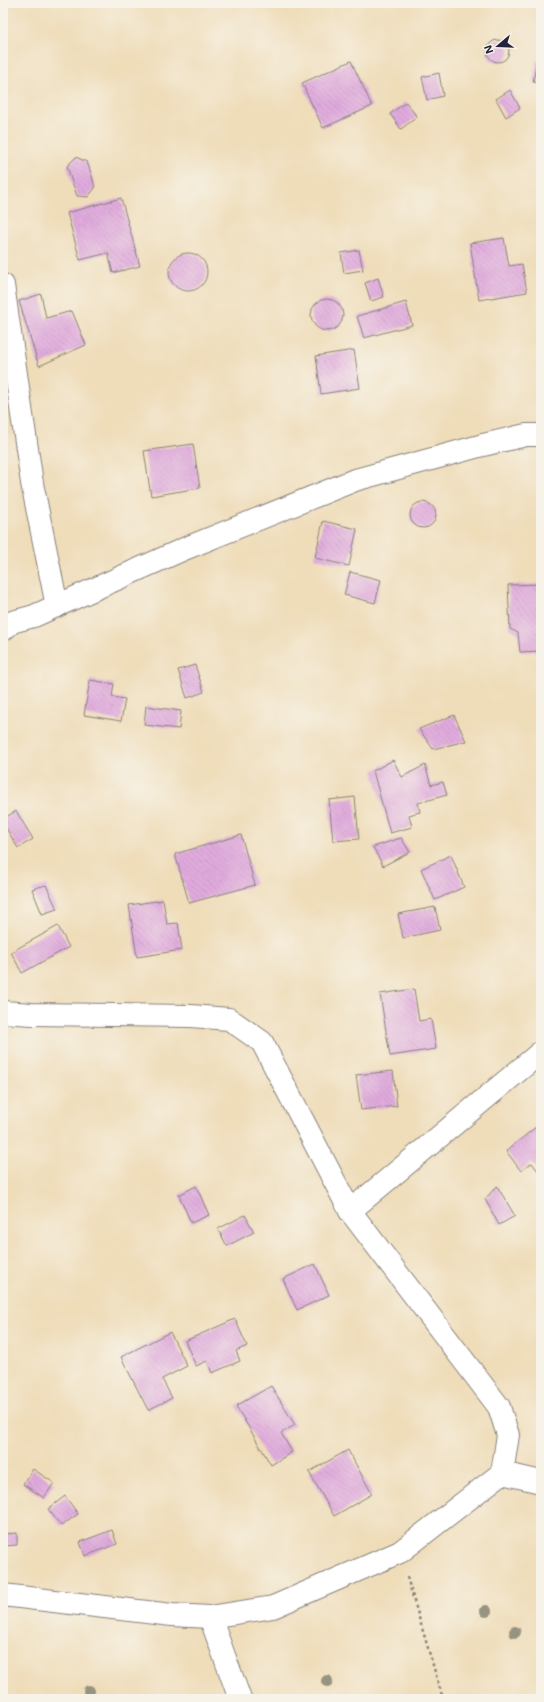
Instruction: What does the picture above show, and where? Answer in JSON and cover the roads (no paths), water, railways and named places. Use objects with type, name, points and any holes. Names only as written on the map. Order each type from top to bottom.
[{"type":"street","points":[[3,285],[32,483],[57,606]]},
{"type":"street","points":[[3,630],[12,622],[34,616],[184,549],[355,480],[483,445],[526,435],[541,435]]},
{"type":"street","points":[[3,1012],[32,1014],[191,1016],[229,1019],[262,1042],[350,1211],[499,1407],[508,1435],[502,1473],[400,1552],[273,1606],[210,1617],[172,1615],[3,1595]]},
{"type":"street","points":[[350,1211],[541,1052]]},
{"type":"street","points":[[502,1473],[541,1482]]},
{"type":"street","points":[[210,1617],[240,1699]]}]
